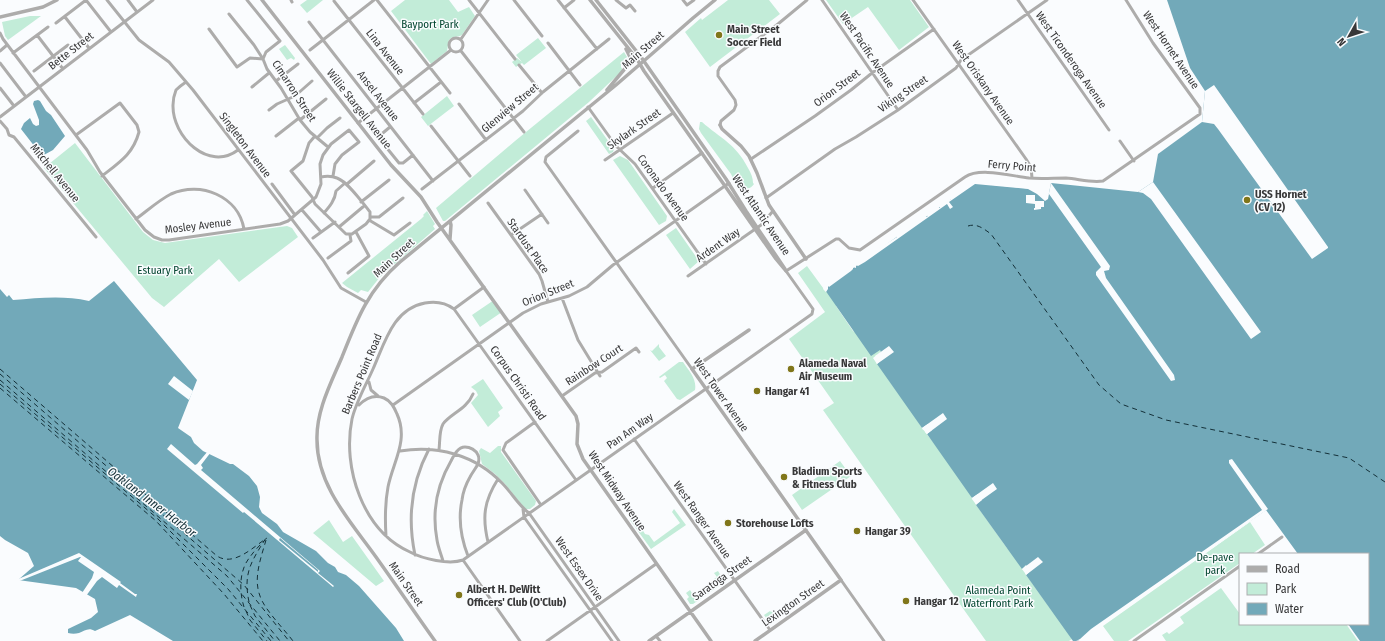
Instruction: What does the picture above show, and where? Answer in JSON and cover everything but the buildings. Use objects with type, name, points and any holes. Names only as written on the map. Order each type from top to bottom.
[{"type":"street","points":[[0,17],[43,7],[57,0]]},
{"type":"street","points":[[56,23],[86,0],[110,32]]},
{"type":"street","name":"Singleton Avenue","points":[[107,0],[139,40],[169,62],[186,82],[326,265],[341,288],[366,302]]},
{"type":"street","points":[[128,0],[138,12]]},
{"type":"street","name":"Bette Street","points":[[0,117],[153,0]]},
{"type":"street","points":[[209,29],[237,67],[250,58],[263,59],[266,52],[280,41],[248,0]]},
{"type":"street","name":"Willie Stargell Avenue","points":[[262,0],[391,165],[421,197],[442,228]]},
{"type":"street","points":[[310,50],[376,0],[450,93]]},
{"type":"street","points":[[469,0],[515,59]]},
{"type":"street","points":[[460,39],[488,0]]},
{"type":"street","points":[[514,0],[542,36]]},
{"type":"street","points":[[558,0],[597,49]]},
{"type":"street","points":[[564,8],[574,0]]},
{"type":"street","points":[[590,0],[642,63]]},
{"type":"street","points":[[596,0],[642,63]]},
{"type":"street","points":[[616,0],[626,8],[630,5],[635,11]]},
{"type":"street","points":[[683,0],[687,5],[694,0]]},
{"type":"street","name":"Main Street","points":[[435,641],[339,505],[327,484],[319,462],[317,440],[320,413],[326,394],[351,334],[366,302],[378,284],[393,268],[642,63],[715,0]]},
{"type":"street","points":[[720,125],[721,121],[734,110],[736,105],[735,100],[719,78],[717,73],[718,69],[807,0]]},
{"type":"street","name":"West Pacific Avenue","points":[[822,0],[898,110]]},
{"type":"street","name":"West Oriskany Avenue","points":[[913,0],[1029,163],[1032,178]]},
{"type":"street","name":"West Ticonderoga Avenue","points":[[1018,0],[1109,130]]},
{"type":"street","name":"Viking Street","points":[[766,198],[835,149],[898,110],[956,68],[962,60],[1047,0]]},
{"type":"street","name":"West Hornet Avenue","points":[[1126,0],[1201,110]]},
{"type":"street","name":"Lina Avenue","points":[[334,1],[423,114]]},
{"type":"street","name":"Cimarron Street","points":[[229,14],[254,45],[263,59],[265,66],[300,119],[316,137],[328,147]]},
{"type":"street","points":[[601,14],[601,18],[628,51],[630,57],[626,68],[615,79],[603,95]]},
{"type":"street","points":[[64,17],[89,48]]},
{"type":"street","name":"Ansel Avenue","points":[[309,22],[433,181]]},
{"type":"street","points":[[13,53],[48,27]]},
{"type":"street","name":"Orion Street","points":[[750,159],[815,116],[934,29]]},
{"type":"street","name":"Mosley Avenue","points":[[0,33],[7,45],[90,153],[102,176],[151,236],[162,240],[169,240],[280,224],[290,219],[313,201],[320,188],[321,159],[328,147],[349,130],[359,142],[336,163],[333,176]]},
{"type":"street","points":[[37,35],[63,69]]},
{"type":"street","points":[[451,50],[449,47],[450,41],[455,38],[460,39]]},
{"type":"street","points":[[451,50],[456,52],[461,50],[464,45],[460,39]]},
{"type":"street","name":"Glenview Street","points":[[422,190],[514,118],[542,93],[609,40]]},
{"type":"street","points":[[548,43],[580,85]]},
{"type":"street","points":[[0,51],[7,45]]},
{"type":"street","points":[[34,71],[68,45]]},
{"type":"street","points":[[358,123],[451,50]]},
{"type":"street","points":[[461,50],[524,132]]},
{"type":"street","points":[[0,63],[26,97]]},
{"type":"street","name":"West Atlantic Avenue","points":[[642,63],[673,113],[727,185]]},
{"type":"street","name":"West Atlantic Avenue","points":[[642,63],[756,228],[782,261],[786,271]]},
{"type":"street","points":[[276,81],[298,64]]},
{"type":"street","points":[[519,65],[542,93]]},
{"type":"street","points":[[252,87],[270,73]]},
{"type":"street","points":[[270,110],[277,104],[295,96],[312,81]]},
{"type":"street","points":[[186,82],[176,90],[173,104],[175,122],[182,136],[193,147],[211,156],[224,157],[231,155],[238,150]]},
{"type":"street","points":[[414,103],[441,82]]},
{"type":"street","points":[[0,88],[14,106]]},
{"type":"street","points":[[276,136],[326,99]]},
{"type":"street","points":[[76,136],[120,103],[137,125],[139,132],[129,153],[102,176]]},
{"type":"street","points":[[459,104],[486,140]]},
{"type":"street","name":"Coronado Avenue","points":[[588,107],[620,150],[635,164],[706,264]]},
{"type":"street","name":"Ferry Point","points":[[786,271],[837,238],[849,248],[858,250],[863,249],[971,174],[996,174],[1032,178],[1066,178],[1098,182],[1103,181],[1198,116],[1201,110]]},
{"type":"street","name":"Skylark Street","points":[[606,160],[673,113]]},
{"type":"street","points":[[340,118],[310,143],[303,161],[291,171],[312,197],[313,201],[324,213],[346,234],[350,235]]},
{"type":"street","name":"Mitchell Avenue","points":[[0,121],[7,129],[9,135],[14,137],[96,237]]},
{"type":"street","name":"West Atlantic Avenue","points":[[720,125],[722,129],[741,146],[750,159],[773,211],[806,259]]},
{"type":"street","points":[[369,126],[399,163],[404,163],[413,155]]},
{"type":"street","points":[[431,126],[470,176]]},
{"type":"street","points":[[378,137],[390,127]]},
{"type":"street","name":"West Tower Avenue","points":[[578,131],[544,160],[884,641]]},
{"type":"street","points":[[1120,141],[1134,161]]},
{"type":"street","points":[[652,188],[702,153]]},
{"type":"street","points":[[324,213],[331,206],[336,196],[336,191],[374,161]]},
{"type":"street","points":[[321,177],[333,176],[346,184],[370,212],[370,219]]},
{"type":"street","points":[[361,202],[389,180]]},
{"type":"street","points":[[272,184],[295,215]]},
{"type":"street","name":"Orion Street","points":[[392,405],[529,309],[562,298],[587,287],[616,262],[727,185]]},
{"type":"street","points":[[136,219],[171,194],[185,190],[201,190],[216,194],[230,203],[240,214],[244,229]]},
{"type":"street","points":[[525,190],[548,223]]},
{"type":"street","points":[[350,235],[356,232],[370,219],[379,217],[403,198]]},
{"type":"street","name":"Stardust Place","points":[[488,203],[541,278],[548,302]]},
{"type":"street","points":[[339,227],[364,206]]},
{"type":"street","points":[[302,210],[321,232]]},
{"type":"street","name":"Ardent Way","points":[[688,276],[756,228],[773,211]]},
{"type":"street","points":[[511,235],[542,214]]},
{"type":"street","points":[[370,219],[394,235],[410,223]]},
{"type":"street","points":[[313,238],[335,222]]},
{"type":"street","points":[[450,222],[450,239]]},
{"type":"street","name":"West Midway Avenue","points":[[442,228],[577,419],[578,450],[590,470],[711,641]]},
{"type":"street","points":[[348,274],[369,256],[356,232]]},
{"type":"street","points":[[328,258],[351,241],[350,235]]},
{"type":"street","name":"Pan Am Way","points":[[463,560],[812,314],[812,309],[786,271]]},
{"type":"street","points":[[454,309],[484,287]]},
{"type":"street","points":[[562,298],[578,340],[599,375]]},
{"type":"street","name":"Barbers Point Road","points":[[454,309],[440,303],[430,302],[406,311],[397,320],[388,334],[356,408],[352,421],[350,442],[354,476],[366,509],[374,523],[386,536],[396,545],[415,555],[443,561],[458,562],[463,560]]},
{"type":"street","name":"Corpus Christi Road","points":[[454,309],[576,480]]},
{"type":"street","points":[[692,369],[749,330]]},
{"type":"street","name":"Rainbow Court","points":[[562,396],[595,373],[599,375],[636,348],[639,352]]},
{"type":"street","points":[[369,379],[371,390],[378,396],[386,399],[392,405],[402,428],[400,451],[392,473],[387,494],[385,515],[386,536]]},
{"type":"street","points":[[439,450],[443,425],[470,400],[472,394]]},
{"type":"street","points":[[356,408],[366,399],[378,396]]},
{"type":"street","points":[[535,422],[506,444],[503,450],[541,505]]},
{"type":"street","name":"West Ranger Avenue","points":[[634,439],[770,630]]},
{"type":"street","points":[[443,561],[436,532],[435,507],[442,478],[455,454],[463,447],[474,450],[478,455],[478,464],[464,490],[460,512],[462,538],[468,556]]},
{"type":"street","points":[[415,555],[410,525],[412,498],[419,469],[429,449]]},
{"type":"street","name":"West Essex Drive","points":[[400,451],[429,449],[455,454],[478,464],[498,479],[509,490],[523,509],[529,513],[619,641]]},
{"type":"street","points":[[488,542],[484,522],[485,507],[498,479]]},
{"type":"street","name":"West Essex Drive","points":[[523,509],[524,517],[612,641]]},
{"type":"street","name":"Saratoga Street","points":[[649,641],[806,530]]},
{"type":"street","points":[[1259,553],[1282,537]]},
{"type":"street","points":[[548,551],[553,548]]},
{"type":"street","points":[[463,560],[520,641]]},
{"type":"street","points":[[547,641],[656,564]]},
{"type":"street","points":[[1135,641],[1239,567]]},
{"type":"street","points":[[567,577],[572,573]]},
{"type":"street","name":"Lexington Street","points":[[755,641],[841,580]]},
{"type":"street","points":[[656,636],[660,641]]},
{"type":"green space","points":[[307,0],[323,0],[307,13],[300,5]]},
{"type":"green space","name":"Bayport Park","points":[[405,0],[449,0],[458,12],[469,7],[475,16],[462,35],[451,38],[449,40],[447,51],[431,64],[391,11]]},
{"type":"green space","name":"Main Street Soccer Field","points":[[728,0],[769,0],[780,14],[710,67],[685,32],[701,18],[702,20]]},
{"type":"green space","points":[[826,0],[910,0],[929,27],[899,50],[868,7],[843,24]]},
{"type":"green space","points":[[30,16],[41,16],[8,40],[5,36],[2,22]]},
{"type":"green space","points":[[538,38],[546,48],[524,65],[522,63],[516,67],[512,62],[517,58],[522,62],[516,55]]},
{"type":"green space","points":[[285,45],[295,58],[294,60],[291,58],[287,60],[279,49]]},
{"type":"green space","points":[[624,52],[627,57],[621,63],[623,70],[589,102],[445,221],[443,221],[436,208]]},
{"type":"green space","points":[[447,96],[454,106],[428,126],[421,117]]},
{"type":"green space","points":[[591,117],[614,149],[613,152],[609,154],[586,121]]},
{"type":"green space","points":[[700,122],[727,142],[738,153],[752,176],[754,184],[751,187],[745,189],[738,188],[731,174],[701,133],[699,129]]},
{"type":"green space","name":"Estuary Park","points":[[75,143],[143,232],[153,240],[165,243],[287,226],[292,228],[298,237],[239,282],[219,259],[164,307],[152,298],[44,168]]},
{"type":"green space","points":[[620,156],[628,160],[667,216],[666,221],[659,225],[613,160]]},
{"type":"green space","points":[[427,211],[435,224],[433,226],[435,229],[380,277],[368,292],[361,290],[358,293],[342,283],[421,219]]},
{"type":"green space","points":[[676,228],[699,261],[690,269],[666,235]]},
{"type":"green space","name":"Alameda Point Waterfront Park","points":[[807,266],[826,292],[840,293],[836,306],[853,331],[883,350],[873,358],[877,364],[888,356],[888,379],[898,393],[899,390],[922,428],[969,488],[972,499],[1007,548],[1026,565],[1022,569],[1052,611],[1057,612],[1072,639],[1069,641],[986,641],[823,410],[834,403],[789,339],[825,312],[798,273]]},
{"type":"green space","points":[[494,300],[502,312],[480,327],[472,315]]},
{"type":"green space","points":[[659,344],[659,347],[666,356],[659,361],[650,350],[652,351]]},
{"type":"green space","points":[[679,362],[683,362],[695,382],[695,390],[680,400],[677,399],[664,381],[667,378],[665,375],[660,378],[659,377]]},
{"type":"green space","points":[[483,379],[503,408],[498,412],[500,416],[488,427],[471,403],[478,395],[471,387]]},
{"type":"green space","points":[[498,446],[501,446],[501,452],[536,501],[535,505],[530,509],[525,509],[505,484],[482,464],[479,451],[481,448],[490,453]]},
{"type":"green space","points":[[840,461],[851,476],[802,510],[792,495]]},
{"type":"green space","points":[[674,509],[686,525],[651,549],[630,520],[635,517],[645,534],[649,535],[654,542],[680,523],[672,512]]},
{"type":"green space","points":[[329,520],[343,542],[352,536],[384,581],[376,586],[313,533]]},
{"type":"green space","name":"De-pave park","points":[[1250,522],[1265,545],[1253,553],[1239,553],[1239,564],[1128,641],[1114,641],[1103,626]]},
{"type":"green space","points":[[718,571],[721,576],[724,574],[726,577],[725,582],[693,604],[690,604],[687,599],[689,597],[686,593],[690,590],[694,596],[716,581],[714,579],[717,577],[714,573]]},
{"type":"green space","points":[[1221,588],[1239,613],[1239,625],[1347,625],[1358,641],[1166,641],[1162,635],[1167,632],[1169,634],[1184,623],[1180,617]]},
{"type":"green space","points":[[770,611],[773,611],[776,614],[778,612],[781,616],[772,623],[769,622],[764,615]]},
{"type":"water","points":[[1167,0],[1385,0],[1385,641],[1360,641],[1349,625],[1369,625],[1369,553],[1297,553],[1266,510],[1078,641],[1073,641],[1026,575],[1030,571],[1026,565],[1022,569],[976,505],[982,500],[978,494],[972,498],[927,434],[932,430],[928,424],[922,428],[877,364],[881,360],[877,355],[881,352],[880,350],[871,356],[825,290],[828,286],[898,236],[897,235],[900,235],[974,183],[1033,189],[1045,198],[1049,193],[1051,183],[1138,192],[1153,182],[1158,154],[1202,122],[1205,91],[1190,68]]},
{"type":"water","points":[[38,100],[51,115],[65,136],[53,150],[42,156],[21,129],[24,123],[30,118],[33,124],[36,126],[39,125],[39,120],[33,104],[34,101]]},
{"type":"water","name":"Oakland Inner Harbor","points":[[114,281],[197,380],[178,428],[191,437],[194,443],[203,451],[233,464],[249,476],[257,486],[260,497],[259,507],[262,513],[277,524],[283,532],[316,551],[328,563],[335,567],[338,572],[346,575],[359,586],[396,628],[404,641],[173,641],[130,615],[95,631],[88,629],[79,633],[71,634],[68,633],[68,629],[91,618],[98,612],[95,599],[76,588],[18,580],[34,566],[28,553],[0,536],[0,289],[7,297],[9,295],[13,300],[60,298],[89,301]]},
{"type":"pier","points":[[1214,85],[1328,247],[1312,259],[1214,124],[1202,122],[1205,91]]},
{"type":"pier","points":[[976,181],[1032,187],[1042,191],[1045,195],[1049,193],[1051,183],[1110,266],[1109,270],[1104,271],[1106,278],[1174,375],[1175,380],[1171,381],[1096,275],[1096,272],[1101,267],[1049,194],[1048,199],[1045,201],[1028,189],[975,184],[949,202],[953,207],[950,209],[947,204],[865,262],[858,266],[856,265],[856,268],[853,267],[851,271],[829,287],[828,286],[826,292],[823,289],[825,285],[897,237],[897,235],[900,235],[899,233],[910,225],[925,215],[926,217],[928,216],[926,215],[938,207],[940,208],[940,206],[949,199],[950,200]]},
{"type":"pier","points":[[1153,182],[1261,332],[1251,339],[1151,199],[1143,193],[1138,192]]},
{"type":"pier","points":[[1026,195],[1035,195],[1035,201],[1044,201],[1044,207],[1034,210],[1035,204],[1026,203]]},
{"type":"pier","points":[[889,346],[894,352],[877,364],[876,362],[879,360],[875,356]]},
{"type":"pier","points":[[174,376],[193,391],[189,400],[168,384]]},
{"type":"pier","points":[[943,413],[947,419],[927,434],[925,432],[930,429],[928,427],[923,430],[922,428]]},
{"type":"pier","points":[[171,444],[195,465],[208,451],[211,452],[201,465],[203,468],[201,470],[320,571],[318,573],[334,586],[333,587],[167,449]],"holes":[[[280,538],[318,570],[318,572],[279,540]]]},
{"type":"pier","points":[[1232,459],[1268,509],[1082,640],[1076,641],[1262,510],[1229,463],[1229,460]]},
{"type":"pier","points":[[993,483],[997,489],[976,504],[975,503],[979,500],[977,497],[973,500],[972,498]]},
{"type":"pier","points":[[79,553],[137,594],[136,597],[119,585],[117,588],[102,577],[97,581],[86,596],[82,593],[92,578],[94,572],[78,561],[81,557],[17,582],[16,580]]},
{"type":"pier","points":[[1038,557],[1043,562],[1026,575],[1025,573],[1028,571],[1026,568],[1023,570],[1022,569]]},
{"type":"ferry route","points":[[968,226],[974,225],[983,228],[991,234],[1099,385],[1121,404],[1166,420],[1349,458],[1385,482]]},
{"type":"ferry route","points":[[0,369],[217,556],[223,559],[237,558],[250,551],[267,538]]},
{"type":"ferry route","points":[[0,374],[244,585],[289,641]]},
{"type":"ferry route","points":[[0,380],[227,576],[280,641]]},
{"type":"ferry route","points":[[0,384],[158,519],[228,589],[271,641]]},
{"type":"ferry route","points":[[0,388],[156,521],[224,594],[263,641]]},
{"type":"ferry route","points":[[249,602],[247,592],[248,575],[252,561],[266,538]]},
{"type":"ferry route","points":[[244,607],[241,594],[242,574],[246,562],[265,540]]},
{"type":"ferry route","points":[[266,540],[258,568],[258,589],[262,601],[266,607],[293,641]]},
{"type":"ferry route","points":[[250,605],[255,616],[275,641]]},
{"type":"ferry route","points":[[246,611],[250,620],[267,641]]},
{"type":"place","name":"Main Street Soccer Field","points":[[719,35]]},
{"type":"place","name":"USS Hornet (CV 12)","points":[[1247,200]]},
{"type":"place","name":"Alameda Naval Air Museum","points":[[791,369]]},
{"type":"place","name":"Hangar 41","points":[[757,391]]},
{"type":"place","name":"Bladium Sports & Fitness Club","points":[[784,477]]},
{"type":"place","name":"Storehouse Lofts","points":[[728,523]]},
{"type":"place","name":"Hangar 39","points":[[857,531]]},
{"type":"place","name":"Albert H. DeWitt Officers' Club (O'Club)","points":[[459,595]]},
{"type":"place","name":"Hangar 12","points":[[906,601]]}]
